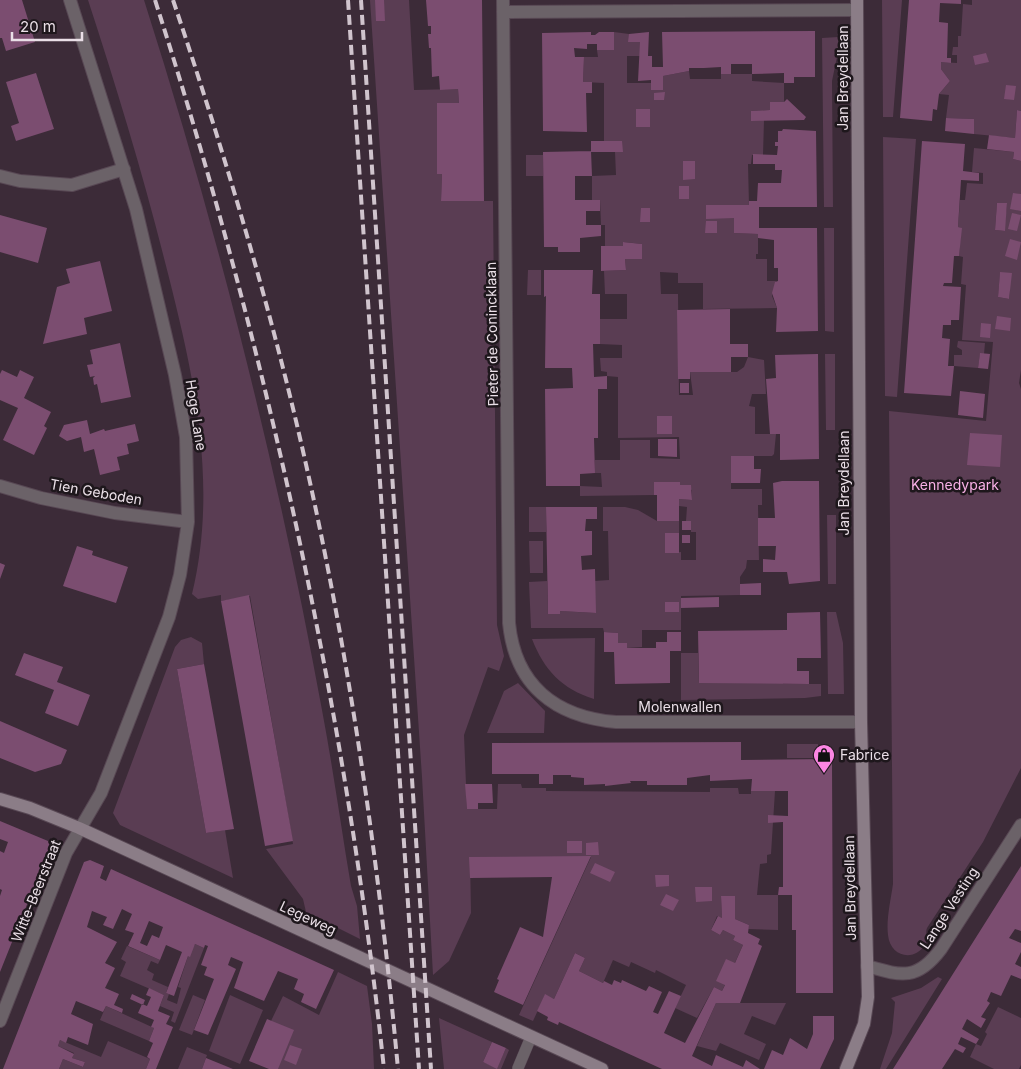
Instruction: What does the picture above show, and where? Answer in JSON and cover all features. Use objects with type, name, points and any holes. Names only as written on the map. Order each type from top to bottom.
[{"type":"street","name":"Hoge Lane","points":[[70,0],[136,209],[163,323],[186,437],[189,485],[188,522],[180,575],[169,617],[101,793],[79,828]]},
{"type":"street","points":[[503,6],[857,5]]},
{"type":"street","name":"Jan Breydellaan","points":[[857,5],[861,722],[867,966]]},
{"type":"street","name":"Pieter de Conincklaan","points":[[503,6],[509,623],[514,652],[519,666]]},
{"type":"street","points":[[0,176],[20,181],[72,185],[124,170]]},
{"type":"street","name":"Tien Geboden","points":[[0,486],[41,498],[116,513],[188,522]]},
{"type":"street","name":"Molenwallen","points":[[519,666],[546,698],[567,712],[585,718],[616,722],[861,722]]},
{"type":"street","name":"Legeweg","points":[[0,799],[30,808],[79,828],[602,1069]]},
{"type":"street","name":"Lange Vesting","points":[[867,966],[899,973],[909,973],[925,968],[940,949],[1021,825]]},
{"type":"street","name":"Witte-Beerstraat","points":[[0,1022],[66,853],[79,828]]},
{"type":"street","points":[[846,1069],[864,1024],[868,997],[867,966]]},
{"type":"lane","points":[[518,1068],[531,1037]]},
{"type":"green space","points":[[88,0],[144,0],[197,175],[244,352],[286,530],[326,732],[351,886],[357,906],[360,939],[306,912],[303,899],[266,849],[293,844],[250,596],[221,601],[221,595],[198,599],[192,594],[200,552],[203,510],[203,468],[193,385],[185,344],[148,196]]},
{"type":"green space","points":[[370,0],[409,0],[414,90],[458,89],[459,103],[437,104],[437,174],[442,174],[441,201],[493,201],[497,625],[504,656],[499,671],[488,667],[464,735],[467,809],[497,809],[498,784],[521,784],[522,788],[546,788],[546,791],[710,792],[710,788],[738,788],[739,794],[751,794],[751,791],[775,791],[771,854],[767,855],[767,863],[760,864],[757,895],[778,895],[778,930],[748,929],[749,925],[735,919],[735,896],[721,896],[722,918],[717,916],[711,930],[720,935],[723,930],[735,936],[733,940],[743,945],[722,991],[714,987],[697,1018],[675,1008],[686,985],[656,970],[655,973],[631,962],[629,967],[613,960],[603,983],[579,971],[585,958],[575,953],[554,999],[545,995],[533,1021],[519,1015],[591,857],[470,857],[471,913],[449,961],[433,975],[422,777]]},
{"type":"green space","points":[[882,0],[902,0],[893,117],[883,117]]},
{"type":"green space","points":[[972,0],[1021,0],[1021,111],[1017,110],[1015,138],[974,134],[974,119],[946,118],[949,95],[939,94],[950,81],[941,69],[941,62],[957,63],[957,55],[952,55],[953,47],[958,47],[958,36],[961,36],[963,4],[972,5]]},
{"type":"green space","points":[[614,32],[629,34],[629,42],[640,42],[641,56],[627,56],[627,83],[652,83],[651,90],[663,90],[663,76],[689,71],[690,79],[721,79],[721,74],[752,74],[752,81],[784,83],[784,102],[770,102],[770,110],[751,111],[751,121],[764,120],[763,155],[752,155],[751,164],[748,164],[749,205],[706,205],[706,218],[734,218],[734,233],[758,234],[758,254],[756,254],[756,259],[767,259],[767,281],[776,281],[772,296],[777,308],[703,309],[703,283],[678,283],[678,273],[660,272],[661,294],[678,294],[679,395],[693,395],[690,372],[737,372],[744,367],[748,357],[764,360],[766,394],[752,394],[749,406],[755,407],[755,434],[776,434],[774,454],[772,456],[731,456],[731,489],[762,489],[762,505],[758,505],[759,560],[747,560],[746,568],[740,577],[740,595],[681,596],[681,630],[642,630],[642,647],[627,648],[627,643],[618,643],[618,633],[604,632],[603,628],[531,628],[529,582],[547,581],[548,614],[560,614],[560,611],[595,613],[595,581],[609,580],[608,531],[603,531],[603,507],[625,507],[638,510],[657,521],[679,521],[679,533],[665,533],[665,553],[681,552],[681,560],[696,560],[696,532],[691,532],[691,521],[686,521],[687,507],[679,506],[679,499],[692,500],[692,490],[680,485],[680,482],[655,482],[654,495],[580,496],[580,486],[602,487],[601,473],[595,473],[595,460],[620,460],[620,440],[650,440],[650,458],[680,459],[679,437],[618,438],[618,377],[607,376],[607,372],[601,371],[600,358],[622,358],[622,345],[600,344],[599,319],[627,319],[627,294],[605,294],[604,271],[626,270],[625,259],[642,244],[624,242],[623,246],[605,246],[605,225],[601,225],[600,200],[592,200],[592,176],[616,175],[615,152],[622,152],[622,141],[604,141],[604,83],[583,82],[584,57],[598,57],[597,50],[614,49]]},
{"type":"green space","points":[[838,37],[838,52],[832,81],[833,207],[824,207],[822,38]]},
{"type":"green space","points":[[883,137],[916,139],[897,397],[885,396]]},
{"type":"green space","name":"Kennedypark","points":[[974,148],[1014,152],[1013,159],[1021,161],[1021,370],[1019,383],[1021,389],[1021,768],[983,842],[927,928],[926,943],[916,953],[904,955],[893,948],[888,935],[888,916],[893,884],[889,411],[986,421],[993,342],[962,340],[966,285],[961,284],[963,257],[959,256],[961,228],[958,227],[960,200],[965,200],[967,183],[983,184],[983,173],[972,172]],"holes":[[[997,203],[1007,204],[1004,231],[995,230]],[[1000,273],[1010,288],[1009,299],[998,297]]]},
{"type":"green space","points":[[526,155],[543,155],[543,176],[526,176]]},
{"type":"green space","points":[[824,228],[834,228],[834,332],[825,331]]},
{"type":"green space","points":[[528,270],[541,270],[541,295],[527,295]]},
{"type":"green space","points":[[958,341],[985,343],[984,354],[980,354],[978,368],[954,366],[954,355],[962,355],[962,350],[957,347]]},
{"type":"green space","points":[[825,354],[835,354],[835,430],[826,430]]},
{"type":"green space","points":[[529,507],[546,507],[546,532],[529,532]]},
{"type":"green space","points":[[827,515],[836,515],[836,584],[828,584]]},
{"type":"green space","points":[[529,541],[543,541],[543,573],[530,573]]},
{"type":"green space","points":[[827,612],[836,612],[843,643],[844,694],[828,694]]},
{"type":"green space","points":[[191,637],[202,643],[204,664],[177,669],[206,833],[225,830],[233,878],[120,825],[113,813],[175,647],[181,640]]},
{"type":"green space","points":[[595,638],[594,699],[563,684],[548,669],[532,639]]},
{"type":"green space","points":[[681,653],[698,653],[699,683],[783,682],[783,684],[821,684],[821,696],[805,698],[681,700]]},
{"type":"green space","points":[[518,683],[545,711],[544,733],[487,733],[504,691]]},
{"type":"green space","points":[[787,744],[818,744],[818,758],[787,758]]},
{"type":"green space","points":[[195,944],[204,948],[175,1023],[171,1021],[174,1012],[160,1006],[164,995],[120,976],[126,962],[121,959],[127,946],[160,960],[158,964],[151,961],[147,970],[154,974],[152,980],[168,987],[166,993],[169,994],[167,1000],[177,1004],[181,988],[178,987],[188,956]]},
{"type":"green space","points":[[338,972],[367,986],[372,1024],[374,1069],[278,1069],[271,1021],[283,996],[319,1015]]},
{"type":"green space","points":[[938,977],[942,979],[886,1069],[880,1069],[892,1033],[895,1002],[891,998],[921,988]]},
{"type":"green space","points":[[193,995],[205,1000],[192,1035],[179,1030]]},
{"type":"green space","points":[[230,995],[263,1010],[240,1064],[209,1051]]},
{"type":"green space","points":[[716,1003],[786,1003],[775,1025],[752,1016],[744,1034],[766,1044],[759,1060],[720,1043],[716,1051],[697,1046]]},
{"type":"green space","points":[[106,1006],[154,1028],[149,1041],[100,1020]]},
{"type":"green space","points":[[998,1007],[1021,1018],[1021,1065],[1019,1069],[994,1069],[970,1057],[976,1044],[981,1046],[987,1034],[985,1032]]},
{"type":"green space","points":[[439,1018],[492,1042],[483,1062],[497,1068],[506,1048],[509,1050],[501,1069],[444,1069]]},
{"type":"green space","points":[[60,1040],[101,1057],[108,1041],[150,1059],[146,1069],[59,1069],[63,1059],[83,1067],[85,1062],[72,1058],[74,1053],[58,1046]]},
{"type":"green space","points":[[187,1047],[207,1055],[202,1069],[178,1069]]},
{"type":"building","points":[[0,0],[22,0],[35,42],[6,51],[2,38],[0,38]]},
{"type":"building","points":[[375,0],[384,0],[385,21],[376,21]]},
{"type":"building","points":[[426,0],[482,0],[484,201],[441,201],[442,174],[437,174],[437,103],[459,103],[458,89],[440,90],[439,76],[432,77],[431,48],[429,48],[428,34],[431,34],[431,26],[428,26]]},
{"type":"building","points":[[909,0],[961,0],[961,4],[940,3],[939,22],[948,23],[947,58],[951,58],[951,63],[941,62],[941,69],[950,81],[939,94],[937,110],[933,109],[932,121],[900,118]]},
{"type":"building","points":[[815,31],[815,77],[794,77],[794,83],[784,83],[784,73],[752,74],[752,64],[731,64],[731,74],[721,74],[721,67],[689,68],[689,71],[663,76],[663,90],[651,90],[651,80],[638,81],[640,42],[628,42],[629,34],[649,32],[648,56],[652,56],[652,67],[663,67],[662,32]]},
{"type":"building","points":[[591,32],[591,35],[595,35],[599,32],[614,32],[614,50],[597,50],[597,44],[587,44],[587,49],[574,48],[575,57],[584,57],[583,82],[592,82],[592,93],[586,93],[587,132],[543,131],[542,33]]},
{"type":"building","points":[[986,53],[989,62],[975,65],[973,56]]},
{"type":"building","points":[[36,73],[54,129],[16,141],[11,126],[19,123],[6,82]]},
{"type":"building","points":[[1006,85],[1016,86],[1014,100],[1004,99]]},
{"type":"building","points":[[665,92],[664,100],[654,100],[654,93]]},
{"type":"building","points":[[787,99],[806,117],[804,120],[751,121],[751,111],[770,110],[770,102],[784,102]]},
{"type":"building","points":[[636,109],[650,109],[650,127],[636,127]]},
{"type":"building","points":[[1017,110],[1021,111],[1021,161],[1013,159],[1014,152],[987,149],[989,135],[1015,138]]},
{"type":"building","points":[[946,118],[974,119],[974,134],[945,131]]},
{"type":"building","points":[[783,129],[816,131],[817,207],[759,207],[759,228],[817,228],[818,331],[776,332],[777,308],[772,293],[775,282],[778,281],[778,268],[774,268],[774,240],[758,238],[758,234],[734,233],[734,218],[706,219],[706,205],[749,205],[749,201],[757,201],[758,183],[781,183],[782,170],[775,170],[775,164],[753,164],[753,154],[777,155],[778,146],[775,146],[775,142],[778,142],[778,131]]},
{"type":"building","points":[[591,141],[622,141],[623,152],[591,152]]},
{"type":"building","points":[[922,141],[965,144],[963,171],[979,173],[979,181],[961,180],[958,227],[962,228],[959,256],[954,256],[952,283],[944,283],[943,286],[961,287],[959,320],[951,320],[951,325],[943,325],[942,338],[950,339],[948,366],[954,366],[951,396],[904,393]]},
{"type":"building","points":[[591,151],[592,176],[575,176],[575,200],[600,200],[600,211],[586,211],[586,225],[601,225],[601,236],[580,238],[580,252],[558,252],[558,247],[544,247],[543,152]]},
{"type":"building","points":[[683,161],[695,161],[695,179],[683,180]]},
{"type":"building","points":[[679,186],[689,186],[689,199],[679,199]]},
{"type":"building","points":[[1013,193],[1021,194],[1021,211],[1010,209]]},
{"type":"building","points":[[997,203],[1007,203],[1005,231],[995,230]]},
{"type":"building","points":[[641,208],[650,208],[650,222],[640,222]]},
{"type":"building","points":[[1012,213],[1021,215],[1017,231],[1008,229]]},
{"type":"building","points":[[0,215],[47,228],[38,263],[0,252]]},
{"type":"building","points":[[706,221],[717,221],[717,233],[705,233]]},
{"type":"building","points":[[1010,239],[1021,242],[1017,260],[1005,256]]},
{"type":"building","points":[[623,242],[642,244],[642,259],[625,259],[626,270],[601,271],[601,246],[623,246]]},
{"type":"building","points":[[100,261],[112,311],[84,318],[87,334],[43,344],[57,287],[70,283],[66,269]]},
{"type":"building","points":[[544,270],[593,270],[592,294],[600,294],[600,344],[593,344],[594,377],[607,376],[607,389],[598,389],[598,438],[594,438],[595,473],[580,474],[580,486],[546,486],[545,389],[573,388],[572,368],[545,368],[546,296],[544,297]]},
{"type":"building","points":[[1000,272],[1012,273],[1009,299],[998,297]]},
{"type":"building","points":[[730,309],[730,344],[748,344],[748,357],[731,357],[731,372],[690,372],[690,379],[678,379],[677,310]]},
{"type":"building","points":[[997,316],[1011,318],[1010,331],[995,329]]},
{"type":"building","points":[[981,323],[991,324],[990,338],[980,337]]},
{"type":"building","points":[[120,343],[131,397],[101,403],[97,384],[94,385],[93,378],[95,376],[90,377],[87,365],[93,364],[90,350]]},
{"type":"building","points":[[980,353],[990,354],[988,369],[978,368]]},
{"type":"building","points":[[818,354],[819,459],[780,460],[780,434],[770,434],[766,379],[776,378],[775,355]]},
{"type":"building","points":[[2,370],[17,377],[20,370],[34,377],[24,398],[51,412],[44,426],[47,428],[34,455],[3,440],[18,408],[0,400],[0,374]]},
{"type":"building","points":[[680,383],[689,383],[689,393],[680,393]]},
{"type":"building","points":[[960,391],[985,394],[983,418],[958,415]]},
{"type":"building","points":[[657,416],[672,416],[672,434],[657,434]]},
{"type":"building","points":[[87,420],[90,434],[104,429],[105,431],[135,424],[139,441],[127,444],[129,454],[117,457],[120,470],[100,475],[94,449],[84,452],[81,437],[67,441],[59,436],[64,425]]},
{"type":"building","points":[[970,433],[1002,435],[1000,467],[967,465]]},
{"type":"building","points":[[658,439],[677,439],[677,457],[658,456]]},
{"type":"building","points":[[731,456],[754,456],[754,469],[761,469],[760,483],[731,483]]},
{"type":"building","points":[[782,481],[819,481],[820,581],[789,584],[787,572],[763,572],[763,559],[775,560],[776,546],[758,546],[758,518],[775,518],[773,483]]},
{"type":"building","points":[[654,482],[680,482],[680,485],[691,485],[692,500],[679,499],[679,521],[657,521],[657,495],[654,495]]},
{"type":"building","points":[[546,507],[597,507],[597,519],[586,519],[585,531],[592,531],[592,555],[581,556],[582,570],[595,569],[596,613],[560,611],[560,614],[548,614]]},
{"type":"building","points":[[682,521],[691,521],[691,530],[682,530]]},
{"type":"building","points":[[665,533],[679,533],[679,553],[665,553]]},
{"type":"building","points":[[682,535],[690,535],[690,543],[682,543]]},
{"type":"building","points":[[77,546],[93,551],[92,555],[128,567],[116,603],[63,586]]},
{"type":"building","points":[[0,563],[5,565],[0,579]]},
{"type":"building","points":[[761,583],[761,595],[740,595],[740,584]]},
{"type":"building","points":[[249,595],[293,841],[265,846],[221,601]]},
{"type":"building","points":[[719,597],[719,607],[681,608],[681,598]]},
{"type":"building","points":[[665,602],[679,602],[679,612],[665,612]]},
{"type":"building","points":[[820,612],[821,658],[797,658],[797,671],[809,671],[809,684],[699,683],[698,631],[787,630],[787,613]]},
{"type":"building","points":[[604,632],[618,633],[618,643],[627,643],[627,648],[656,648],[656,642],[667,642],[667,632],[681,632],[681,651],[670,651],[670,683],[615,684],[614,652],[604,652]]},
{"type":"building","points":[[24,653],[63,667],[57,682],[90,695],[78,726],[45,713],[54,690],[15,675]]},
{"type":"building","points":[[204,664],[234,829],[206,833],[177,669]]},
{"type":"building","points":[[0,721],[67,750],[61,764],[35,772],[0,758]]},
{"type":"building","points":[[741,742],[741,760],[828,759],[832,763],[833,993],[796,993],[796,930],[792,930],[792,895],[778,895],[779,887],[783,887],[783,822],[768,823],[768,815],[788,816],[788,791],[751,791],[752,779],[710,781],[710,775],[687,778],[687,785],[647,785],[647,781],[630,781],[631,783],[605,786],[605,784],[584,785],[584,778],[571,777],[571,775],[553,775],[553,784],[539,784],[539,774],[492,774],[492,743]]},
{"type":"building","points":[[465,784],[492,784],[493,803],[478,803],[478,809],[467,809]]},
{"type":"building","points":[[0,821],[48,841],[50,847],[0,972],[0,896],[2,890],[0,889],[0,851],[4,853],[8,842],[0,839]]},
{"type":"building","points":[[567,841],[582,841],[582,853],[567,853]]},
{"type":"building","points":[[598,842],[599,855],[586,855],[586,843]]},
{"type":"building","points":[[591,856],[523,1005],[494,992],[499,980],[497,979],[520,927],[543,937],[552,877],[470,878],[469,857]]},
{"type":"building","points":[[90,860],[104,866],[100,878],[106,881],[111,869],[334,970],[316,1009],[301,1002],[304,994],[294,989],[298,979],[278,971],[264,1001],[234,988],[243,962],[231,957],[228,965],[236,969],[208,1035],[194,1030],[214,979],[204,975],[207,967],[201,965],[208,946],[205,945],[204,948],[195,944],[190,957],[188,956],[174,996],[166,993],[182,952],[166,945],[160,960],[128,946],[134,933],[125,930],[132,914],[122,909],[113,929],[103,925],[107,917],[92,911],[87,927],[117,942],[105,963],[115,968],[105,988],[119,994],[114,1005],[123,1009],[122,1013],[106,1006],[103,1012],[76,1001],[71,1014],[93,1024],[88,1045],[68,1037],[66,1043],[60,1040],[58,1046],[74,1054],[72,1058],[85,1062],[83,1067],[63,1059],[59,1069],[3,1069],[84,862]],"holes":[[[149,921],[163,927],[159,938],[152,935],[147,946],[140,943]]]},
{"type":"building","points":[[595,863],[615,872],[610,882],[590,873]]},
{"type":"building","points":[[1021,866],[1021,931],[1015,929],[1009,938],[1021,943],[1021,952],[1015,964],[1021,967],[1021,979],[1011,975],[1001,996],[991,992],[987,1001],[990,1003],[981,1017],[986,1019],[981,1028],[967,1019],[962,1029],[979,1039],[976,1044],[961,1037],[958,1044],[966,1048],[963,1053],[955,1049],[942,1069],[893,1069]]},
{"type":"building","points":[[655,875],[669,875],[669,886],[656,887]]},
{"type":"building","points":[[695,887],[712,887],[712,901],[696,902]]},
{"type":"building","points":[[666,894],[679,900],[673,911],[660,905]]},
{"type":"building","points":[[721,896],[735,896],[735,919],[749,925],[748,933],[760,939],[758,944],[762,946],[740,1003],[716,1003],[692,1056],[712,1066],[716,1055],[743,1067],[746,1060],[760,1069],[662,1069],[559,1022],[558,1025],[547,1020],[548,1017],[537,1011],[545,994],[554,999],[575,953],[585,958],[579,971],[603,983],[604,981],[612,985],[614,980],[621,983],[622,980],[646,991],[649,986],[662,992],[653,1012],[658,1014],[669,991],[681,996],[664,1033],[685,1043],[714,987],[722,991],[725,985],[716,981],[726,959],[735,963],[743,945],[733,940],[735,936],[723,930],[720,935],[711,930],[718,916],[722,918]]},
{"type":"building","points":[[149,988],[164,995],[158,1011],[170,1016],[166,1024],[173,1027],[156,1069],[146,1069],[150,1059],[147,1057],[153,1043],[149,1041],[154,1028],[151,1027],[154,1020],[138,1013],[142,1004],[147,1006],[151,997],[146,995]]},
{"type":"building","points":[[132,994],[145,1000],[143,1005],[130,999]]},
{"type":"building","points":[[813,1016],[834,1016],[834,1039],[820,1069],[764,1069],[772,1050],[783,1055],[790,1038],[807,1049],[813,1034]]},
{"type":"building","points":[[267,1019],[294,1030],[278,1069],[269,1069],[249,1061]]},
{"type":"building","points":[[492,1042],[506,1048],[497,1069],[483,1062]]},
{"type":"building","points":[[290,1045],[302,1049],[296,1065],[284,1060]]},
{"type":"building","points":[[206,1058],[233,1069],[202,1069]]},
{"type":"railway","points":[[155,0],[233,263],[297,529],[348,797],[368,933],[384,1069]]},
{"type":"railway","points":[[173,0],[221,148],[250,246],[290,396],[327,563],[369,815],[390,984],[398,1069]]},
{"type":"railway","points":[[348,0],[419,1069]]},
{"type":"railway","points":[[361,0],[431,1069]]},
{"type":"place","name":"Fabrice","points":[[824,774]]}]
